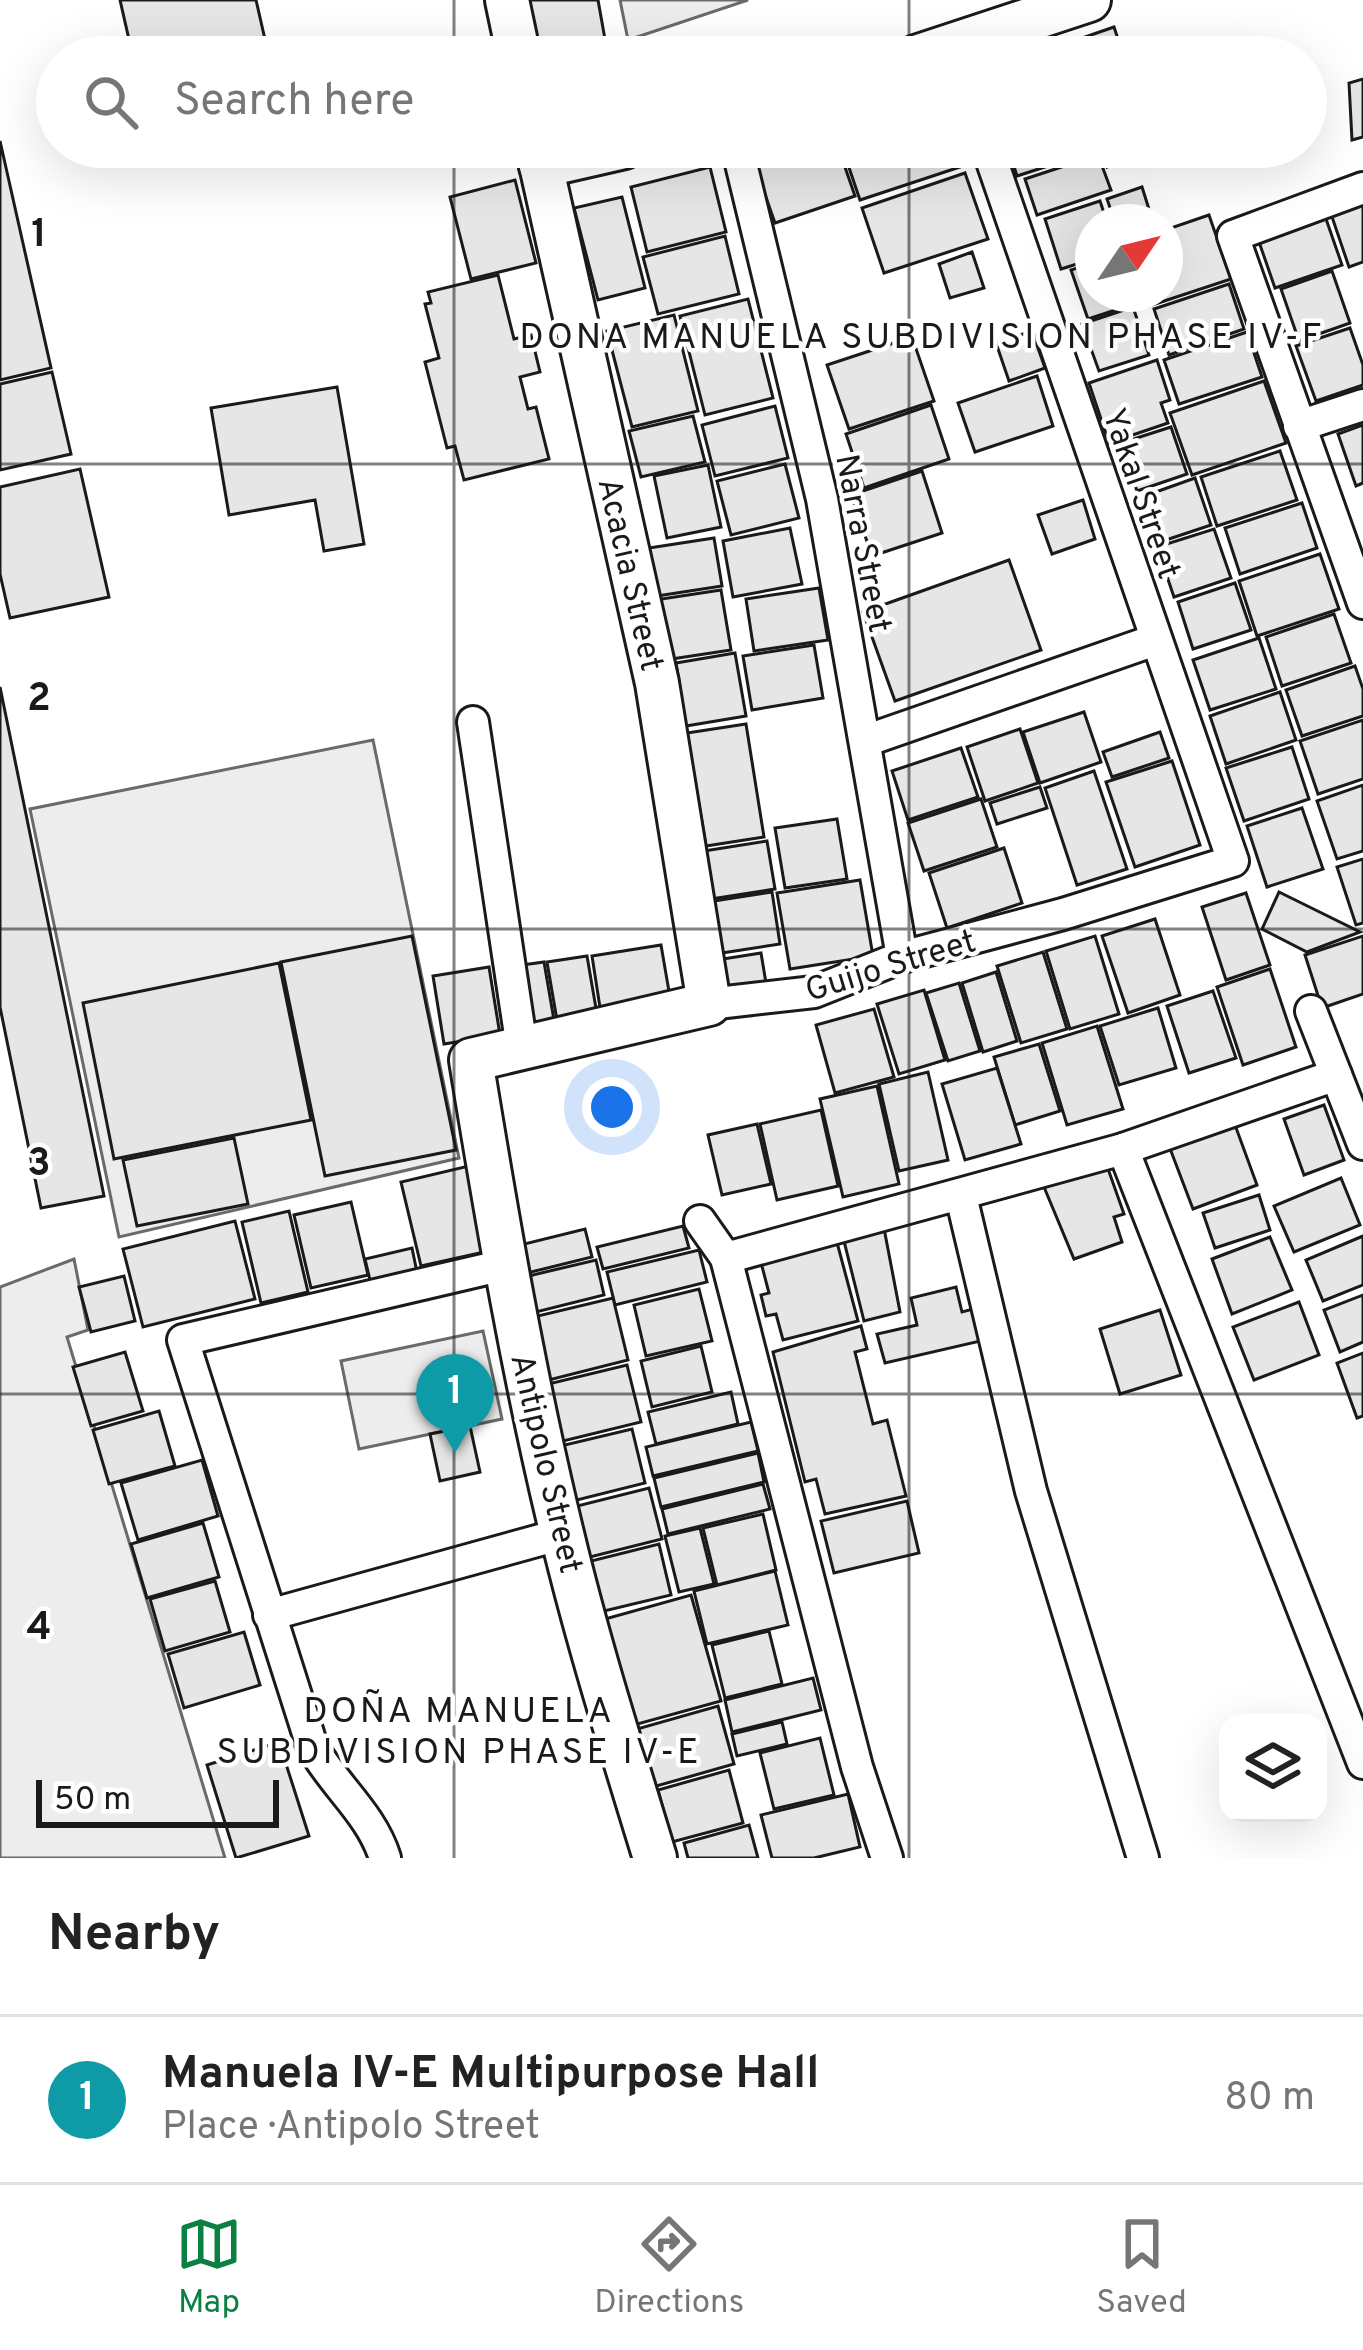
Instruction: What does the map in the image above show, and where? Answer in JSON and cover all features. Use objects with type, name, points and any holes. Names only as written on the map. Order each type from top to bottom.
[{"type":"street","points":[[507,0],[515,36]]},
{"type":"street","points":[[986,36],[1089,0]]},
{"type":"street","name":"Acacia Street","points":[[542,168],[657,683],[709,1004]]},
{"type":"street","name":"Narra Street","points":[[742,168],[822,499],[902,957]]},
{"type":"street","name":"Yakal Street","points":[[994,168],[1233,861]]},
{"type":"street","points":[[1363,188],[1233,236],[1363,603]]},
{"type":"street","points":[[1299,426],[1363,405]]},
{"type":"street","points":[[865,741],[1155,640]]},
{"type":"street","points":[[473,722],[522,1048]]},
{"type":"street","name":"Guijo Street","points":[[471,1060],[709,1004],[814,992],[902,957],[1233,861]]},
{"type":"street","points":[[1311,1011],[1363,1144]]},
{"type":"street","name":"Antipolo Street","points":[[471,1060],[505,1265],[562,1534],[655,1858]]},
{"type":"street","points":[[726,1258],[1123,1149],[1336,1075]]},
{"type":"street","points":[[1123,1149],[1363,1762]]},
{"type":"street","points":[[961,1196],[1031,1491],[1143,1858]]},
{"type":"street","points":[[700,1221],[726,1258],[857,1767],[887,1858]]},
{"type":"street","points":[[385,1858],[360,1808],[312,1746],[183,1340],[505,1265]]},
{"type":"street","points":[[269,1615],[562,1534]]},
{"type":"shaded area","points":[[620,0],[748,0],[640,36],[627,36]]},
{"type":"shaded area","points":[[373,740],[459,1158],[119,1237],[30,809]]},
{"type":"shaded area","points":[[74,1259],[88,1330],[67,1337],[225,1858],[0,1858],[0,1287]]},
{"type":"shaded area","points":[[483,1331],[502,1419],[359,1449],[341,1361]]},
{"type":"building","points":[[120,0],[256,0],[264,36],[128,36]]},
{"type":"building","points":[[527,0],[598,0],[604,36],[533,36]]},
{"type":"building","points":[[1114,27],[1117,36],[1088,36]]},
{"type":"building","points":[[1363,79],[1363,137],[1352,140],[1349,83]]},
{"type":"building","points":[[0,141],[51,368],[0,380]]},
{"type":"building","points":[[710,168],[726,232],[647,252],[631,187]]},
{"type":"building","points":[[756,168],[845,168],[855,196],[775,223]]},
{"type":"building","points":[[849,168],[957,168],[860,200]]},
{"type":"building","points":[[1015,168],[1042,168],[1017,176]]},
{"type":"building","points":[[1058,168],[1103,168],[1111,190],[1037,215],[1025,179]]},
{"type":"building","points":[[965,173],[988,239],[884,273],[862,208]]},
{"type":"building","points":[[515,180],[536,263],[471,279],[450,197]]},
{"type":"building","points":[[1142,187],[1147,204],[1109,204],[1107,199]]},
{"type":"building","points":[[622,197],[645,288],[598,300],[574,208]]},
{"type":"building","points":[[1363,199],[1363,262],[1349,267],[1330,211]]},
{"type":"building","points":[[1075,209],[1075,265],[1061,269],[1045,219]]},
{"type":"building","points":[[1209,215],[1231,279],[1183,295],[1183,224]]},
{"type":"building","points":[[1325,216],[1342,265],[1275,288],[1258,239]]},
{"type":"building","points":[[725,236],[739,294],[658,314],[643,257]]},
{"type":"building","points":[[972,252],[984,288],[950,298],[939,264]]},
{"type":"building","points":[[1332,271],[1350,323],[1299,341],[1281,289]]},
{"type":"building","points":[[498,275],[514,339],[531,335],[540,372],[520,377],[528,409],[536,407],[549,459],[464,480],[455,446],[447,448],[425,362],[439,358],[425,304],[431,303],[428,292]]},
{"type":"building","points":[[1229,284],[1244,329],[1169,355],[1155,312],[1183,312],[1183,299]]},
{"type":"building","points":[[748,299],[773,398],[705,415],[680,316]]},
{"type":"building","points":[[1118,312],[1135,312],[1149,355],[1099,371],[1082,324]]},
{"type":"building","points":[[674,315],[698,411],[632,427],[607,331]]},
{"type":"building","points":[[1350,328],[1363,365],[1363,385],[1316,401],[1296,346]]},
{"type":"building","points":[[1032,331],[1045,368],[1009,381],[996,343]]},
{"type":"building","points":[[1247,332],[1262,377],[1179,404],[1164,360]]},
{"type":"building","points":[[912,337],[934,401],[849,429],[827,365]]},
{"type":"building","points":[[1157,360],[1170,400],[1161,403],[1168,423],[1109,443],[1089,383]]},
{"type":"building","points":[[52,372],[71,454],[0,470],[0,384]]},
{"type":"building","points":[[1037,376],[1053,426],[975,452],[958,403]]},
{"type":"building","points":[[1264,381],[1286,443],[1192,475],[1170,413]]},
{"type":"building","points":[[337,387],[364,544],[324,551],[315,500],[229,515],[211,408]]},
{"type":"building","points":[[931,405],[949,459],[864,488],[846,434]]},
{"type":"building","points":[[775,406],[788,458],[715,476],[702,425]]},
{"type":"building","points":[[693,416],[705,462],[641,477],[629,431]]},
{"type":"building","points":[[1363,425],[1363,483],[1356,486],[1338,434]]},
{"type":"building","points":[[1171,427],[1187,474],[1137,491],[1121,443]]},
{"type":"building","points":[[1280,451],[1297,500],[1217,526],[1201,477]]},
{"type":"building","points":[[785,464],[799,518],[731,535],[717,481]]},
{"type":"building","points":[[708,465],[721,527],[667,538],[654,476]]},
{"type":"building","points":[[80,469],[109,597],[10,618],[0,574],[0,487]]},
{"type":"building","points":[[922,471],[942,533],[872,556],[851,495]]},
{"type":"building","points":[[1195,478],[1211,525],[1154,544],[1139,498]]},
{"type":"building","points":[[1083,500],[1095,539],[1052,554],[1038,515]]},
{"type":"building","points":[[1302,503],[1317,548],[1240,574],[1225,528]]},
{"type":"building","points":[[790,528],[802,584],[733,597],[723,541]]},
{"type":"building","points":[[1214,529],[1231,578],[1174,597],[1157,547]]},
{"type":"building","points":[[714,538],[722,586],[657,596],[649,548]]},
{"type":"building","points":[[1320,554],[1339,609],[1257,636],[1239,581]]},
{"type":"building","points":[[1009,560],[1041,650],[895,701],[863,612]]},
{"type":"building","points":[[1235,583],[1251,630],[1193,649],[1178,602]]},
{"type":"building","points":[[819,588],[828,640],[754,651],[746,599]]},
{"type":"building","points":[[721,590],[731,650],[665,660],[655,600]]},
{"type":"building","points":[[1334,614],[1351,663],[1282,686],[1266,637]]},
{"type":"building","points":[[1259,638],[1276,689],[1210,710],[1193,660]]},
{"type":"building","points":[[814,645],[823,698],[752,710],[743,656]]},
{"type":"building","points":[[735,653],[746,716],[686,726],[676,663]]},
{"type":"building","points":[[1355,666],[1363,689],[1363,716],[1302,736],[1286,690]]},
{"type":"building","points":[[0,687],[104,1196],[41,1208],[0,1007]]},
{"type":"building","points":[[1280,692],[1296,740],[1226,764],[1210,716]]},
{"type":"building","points":[[1084,712],[1101,762],[1040,783],[1023,732]]},
{"type":"building","points":[[1363,720],[1363,779],[1318,794],[1300,741]]},
{"type":"building","points":[[746,724],[764,837],[706,846],[687,733]]},
{"type":"building","points":[[1020,729],[1038,783],[985,801],[967,747]]},
{"type":"building","points":[[1160,732],[1169,758],[1112,777],[1103,752]]},
{"type":"building","points":[[1292,747],[1309,799],[1244,821],[1226,768]]},
{"type":"building","points":[[961,748],[978,797],[908,820],[892,771]]},
{"type":"building","points":[[1172,761],[1200,845],[1135,867],[1106,782]]},
{"type":"building","points":[[1094,771],[1127,869],[1077,885],[1045,788]]},
{"type":"building","points":[[1363,785],[1363,851],[1337,859],[1317,801]]},
{"type":"building","points":[[1040,787],[1047,808],[997,824],[990,803]]},
{"type":"building","points":[[981,799],[997,847],[924,871],[908,823]]},
{"type":"building","points":[[1302,808],[1323,869],[1267,887],[1247,826]]},
{"type":"building","points":[[837,819],[847,879],[785,888],[775,828]]},
{"type":"building","points":[[767,841],[775,889],[711,899],[704,851]]},
{"type":"building","points":[[1004,848],[1022,903],[947,928],[929,873]]},
{"type":"building","points":[[1363,859],[1363,923],[1356,925],[1337,867]]},
{"type":"building","points":[[860,880],[873,956],[790,969],[777,893]]},
{"type":"building","points":[[772,892],[780,944],[722,953],[714,901]]},
{"type":"building","points":[[1279,892],[1360,932],[1307,952],[1262,929]]},
{"type":"building","points":[[1246,893],[1270,965],[1226,980],[1202,907]]},
{"type":"building","points":[[1155,919],[1180,995],[1128,1013],[1102,936]]},
{"type":"building","points":[[412,936],[456,1150],[325,1176],[281,962]]},
{"type":"building","points":[[1095,936],[1119,1014],[1070,1029],[1046,951]]},
{"type":"building","points":[[1363,936],[1363,994],[1322,1008],[1305,955]]},
{"type":"building","points":[[661,945],[671,1003],[601,1014],[592,956]]},
{"type":"building","points":[[1043,952],[1067,1029],[1021,1043],[997,966]]},
{"type":"building","points":[[761,953],[766,983],[728,989],[723,959]]},
{"type":"building","points":[[587,956],[598,1020],[558,1026],[547,962]]},
{"type":"building","points":[[544,962],[555,1026],[526,1030],[515,966]]},
{"type":"building","points":[[279,963],[311,1120],[114,1159],[83,1003]]},
{"type":"building","points":[[489,967],[500,1035],[444,1044],[433,976]]},
{"type":"building","points":[[1270,969],[1296,1047],[1243,1065],[1217,987]]},
{"type":"building","points":[[996,972],[1017,1041],[983,1052],[962,983]]},
{"type":"building","points":[[959,983],[980,1051],[948,1061],[926,993]]},
{"type":"building","points":[[924,990],[945,1060],[899,1074],[877,1004]]},
{"type":"building","points":[[1213,991],[1236,1058],[1189,1073],[1167,1006]]},
{"type":"building","points":[[1158,1008],[1176,1068],[1119,1085],[1100,1026]]},
{"type":"building","points":[[874,1009],[894,1077],[835,1093],[816,1025]]},
{"type":"building","points":[[1097,1026],[1123,1109],[1067,1125],[1042,1043]]},
{"type":"building","points":[[1039,1044],[1060,1111],[1015,1125],[994,1057]]},
{"type":"building","points":[[997,1068],[1021,1144],[965,1160],[942,1084]]},
{"type":"building","points":[[928,1072],[948,1160],[899,1171],[879,1084]]},
{"type":"building","points":[[877,1086],[899,1184],[843,1197],[820,1099]]},
{"type":"building","points":[[1324,1105],[1344,1160],[1304,1175],[1284,1119]]},
{"type":"building","points":[[821,1110],[838,1186],[777,1200],[760,1124]]},
{"type":"building","points":[[1231,1114],[1257,1185],[1193,1209],[1166,1138]]},
{"type":"building","points":[[757,1124],[771,1184],[722,1195],[708,1135]]},
{"type":"building","points":[[234,1138],[248,1204],[137,1226],[123,1160]]},
{"type":"building","points":[[473,1165],[493,1250],[421,1266],[401,1182]]},
{"type":"building","points":[[1107,1166],[1124,1214],[1114,1217],[1122,1242],[1074,1259],[1044,1187]]},
{"type":"building","points":[[1341,1178],[1360,1225],[1294,1252],[1274,1206]]},
{"type":"building","points":[[1259,1195],[1270,1230],[1215,1248],[1203,1213]]},
{"type":"building","points":[[351,1202],[368,1275],[311,1288],[294,1215]]},
{"type":"building","points":[[289,1211],[308,1292],[261,1303],[242,1222]]},
{"type":"building","points":[[235,1221],[255,1299],[143,1327],[123,1249]]},
{"type":"building","points":[[883,1223],[900,1312],[864,1321],[842,1233]]},
{"type":"building","points":[[683,1226],[689,1248],[603,1269],[597,1247]]},
{"type":"building","points":[[585,1229],[592,1257],[523,1274],[516,1246]]},
{"type":"building","points":[[835,1235],[858,1321],[783,1340],[776,1314],[766,1316],[761,1295],[769,1293],[759,1255]]},
{"type":"building","points":[[1363,1236],[1363,1285],[1323,1301],[1306,1260]]},
{"type":"building","points":[[1270,1237],[1292,1290],[1232,1314],[1212,1259]]},
{"type":"building","points":[[412,1248],[419,1282],[373,1293],[365,1259]]},
{"type":"building","points":[[699,1250],[707,1282],[615,1305],[607,1272]]},
{"type":"building","points":[[596,1260],[604,1295],[528,1314],[520,1278]]},
{"type":"building","points":[[124,1276],[135,1321],[91,1332],[79,1287]]},
{"type":"building","points":[[956,1287],[962,1312],[977,1308],[985,1340],[885,1363],[877,1334],[917,1325],[911,1298]]},
{"type":"building","points":[[699,1289],[712,1341],[646,1356],[634,1305]]},
{"type":"building","points":[[1363,1295],[1363,1342],[1340,1352],[1324,1310]]},
{"type":"building","points":[[613,1298],[628,1360],[541,1382],[525,1319]]},
{"type":"building","points":[[1299,1302],[1319,1355],[1254,1380],[1233,1327]]},
{"type":"building","points":[[1160,1310],[1181,1375],[1120,1394],[1100,1329]]},
{"type":"building","points":[[861,1326],[867,1349],[855,1352],[873,1424],[887,1420],[906,1496],[825,1514],[816,1479],[805,1482],[773,1352]]},
{"type":"building","points":[[701,1346],[712,1392],[652,1407],[641,1361]]},
{"type":"building","points":[[125,1352],[143,1411],[91,1426],[73,1367]]},
{"type":"building","points":[[1363,1353],[1363,1416],[1357,1418],[1337,1363]]},
{"type":"building","points":[[627,1365],[641,1422],[559,1442],[544,1385]]},
{"type":"building","points":[[731,1392],[738,1424],[656,1444],[648,1412]]},
{"type":"building","points":[[159,1411],[175,1466],[109,1484],[93,1430]]},
{"type":"building","points":[[751,1422],[758,1451],[653,1476],[646,1447]]},
{"type":"building","points":[[470,1426],[480,1472],[440,1481],[430,1434]]},
{"type":"building","points":[[632,1429],[645,1483],[565,1503],[552,1448]]},
{"type":"building","points":[[758,1453],[764,1482],[661,1507],[654,1478]]},
{"type":"building","points":[[202,1460],[218,1516],[138,1540],[121,1483]]},
{"type":"building","points":[[763,1484],[770,1509],[668,1534],[662,1509]]},
{"type":"building","points":[[649,1488],[662,1539],[590,1557],[577,1506]]},
{"type":"building","points":[[907,1501],[919,1553],[834,1573],[821,1521]]},
{"type":"building","points":[[763,1514],[776,1570],[717,1585],[703,1528]]},
{"type":"building","points":[[203,1523],[219,1577],[147,1598],[131,1544]]},
{"type":"building","points":[[700,1528],[714,1584],[679,1592],[665,1536]]},
{"type":"building","points":[[659,1544],[671,1595],[600,1612],[587,1562]]},
{"type":"building","points":[[775,1571],[788,1625],[707,1644],[694,1591]]},
{"type":"building","points":[[215,1581],[230,1632],[165,1651],[150,1599]]},
{"type":"building","points":[[691,1595],[721,1701],[634,1725],[605,1619]]},
{"type":"building","points":[[769,1631],[782,1684],[725,1698],[712,1645]]},
{"type":"building","points":[[244,1632],[260,1685],[184,1708],[168,1654]]},
{"type":"building","points":[[813,1678],[821,1710],[732,1732],[725,1700]]},
{"type":"building","points":[[718,1706],[734,1764],[653,1787],[637,1729]]},
{"type":"building","points":[[782,1722],[787,1744],[737,1756],[732,1734]]},
{"type":"building","points":[[820,1738],[834,1795],[774,1809],[760,1753]]},
{"type":"building","points":[[279,1742],[309,1836],[236,1858],[207,1765]]},
{"type":"building","points":[[729,1770],[743,1823],[672,1842],[658,1790]]},
{"type":"building","points":[[848,1794],[860,1847],[814,1858],[772,1858],[761,1815]]},
{"type":"building","points":[[749,1825],[758,1858],[688,1858],[684,1843]]},
{"type":"place","name":"Manuela IV-E Multipurpose Hall","points":[[455,1453]]},
{"type":"district","name":"DONA MANUELA SUBDIVISION PHASE IV-F","points":[[922,335]]},
{"type":"district","name":"DOÑA MANUELA SUBDIVISION PHASE IV-E","points":[[459,1730]]}]
